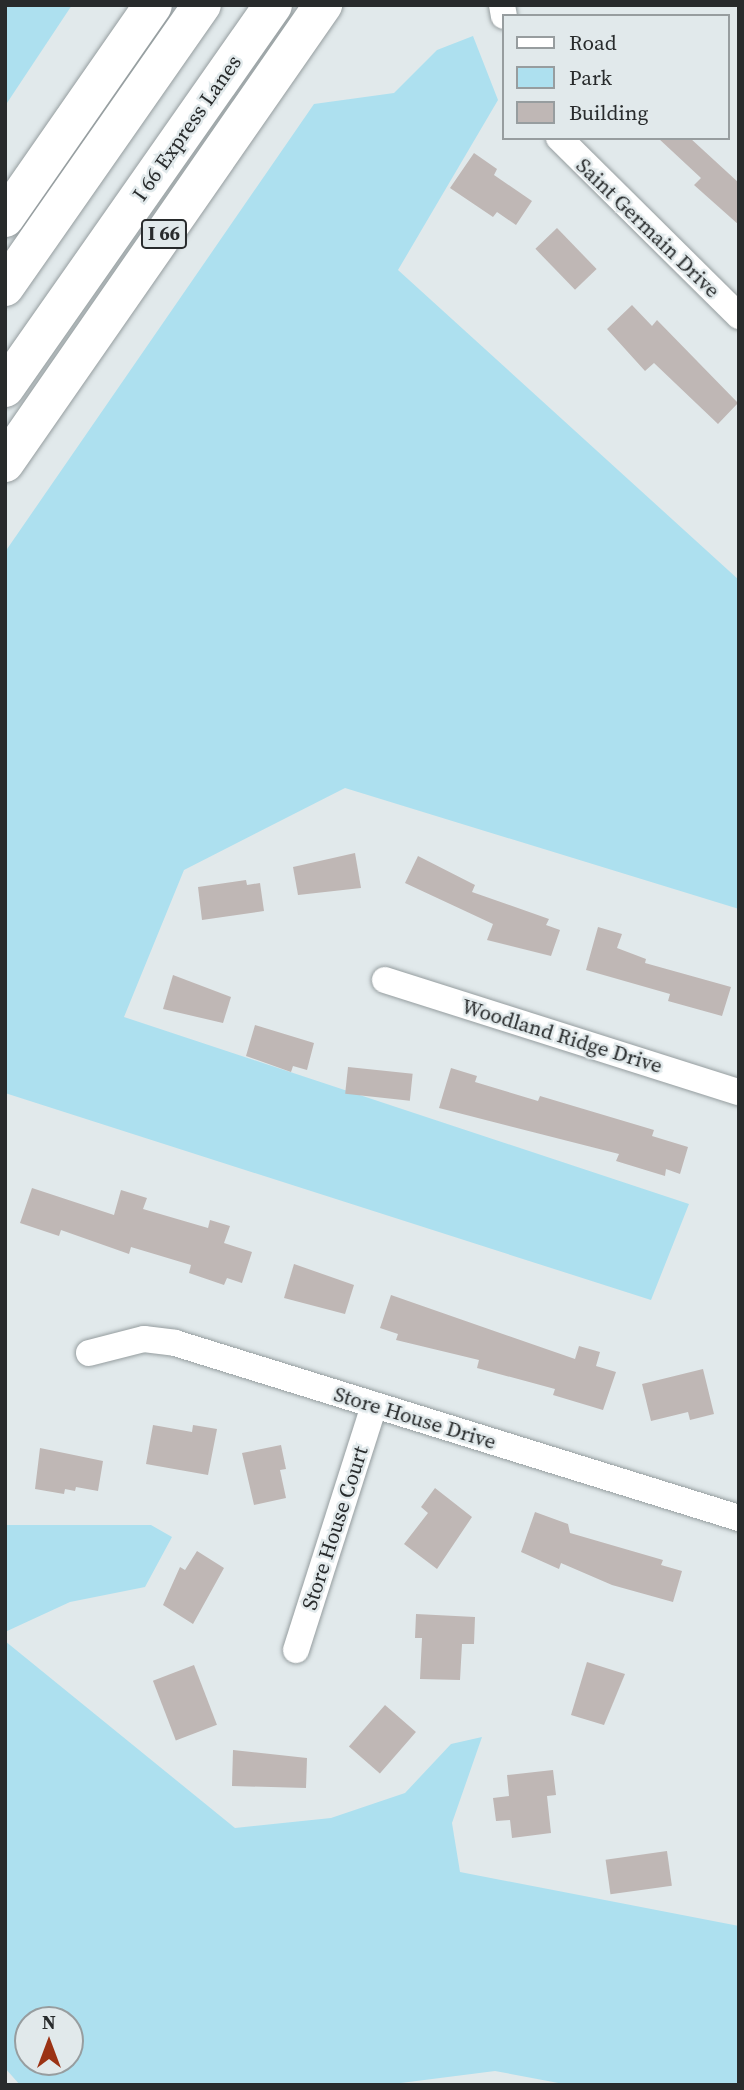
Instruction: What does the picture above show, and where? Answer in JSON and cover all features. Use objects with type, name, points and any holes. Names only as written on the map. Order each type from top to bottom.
[{"type":"highway","points":[[5,218],[153,5]]},
{"type":"highway","points":[[5,287],[202,5]]},
{"type":"highway","name":"I 66 Express Lanes","points":[[5,388],[272,5]]},
{"type":"highway","name":"I 66","points":[[5,463],[323,5]]},
{"type":"street","name":"Saint Germain Drive","points":[[561,140],[739,316]]},
{"type":"street","name":"Woodland Ridge Drive","points":[[385,981],[739,1091]]},
{"type":"street","name":"Store House Drive","points":[[89,1353],[144,1339],[174,1343],[739,1518]]},
{"type":"street","name":"Store House Court","points":[[296,1650],[374,1405]]},
{"type":"green space","points":[[5,5],[72,5],[5,106]]},
{"type":"green space","points":[[473,36],[498,100],[398,270],[739,580],[739,909],[345,788],[184,870],[124,1017],[689,1204],[651,1300],[5,1093],[5,552],[314,104],[394,93],[437,50]]},
{"type":"green space","points":[[5,1525],[151,1525],[172,1537],[145,1587],[70,1602],[5,1632]]},
{"type":"green space","points":[[5,1641],[235,1828],[331,1818],[405,1793],[451,1744],[482,1737],[452,1823],[460,1872],[739,1926],[739,2085],[569,2085],[495,2071],[385,2085],[20,2085],[5,2068]]},
{"type":"building","points":[[660,140],[692,140],[739,183],[739,225],[694,185],[701,178]]},
{"type":"building","points":[[474,153],[497,169],[494,175],[532,201],[516,225],[497,212],[493,217],[450,188]]},
{"type":"building","points":[[557,228],[597,269],[575,290],[535,249]]},
{"type":"building","points":[[632,305],[652,326],[657,320],[738,403],[718,424],[654,363],[645,371],[607,329]]},
{"type":"building","points":[[355,853],[361,888],[298,895],[293,867]]},
{"type":"building","points":[[418,856],[475,885],[472,892],[549,919],[546,925],[560,930],[551,956],[487,940],[493,924],[405,883]]},
{"type":"building","points":[[246,880],[247,885],[260,883],[264,911],[202,920],[198,887]]},
{"type":"building","points":[[598,927],[622,934],[617,948],[646,959],[645,963],[731,987],[722,1016],[668,1001],[670,994],[586,970]]},
{"type":"building","points":[[173,975],[231,997],[223,1023],[163,1009]]},
{"type":"building","points":[[255,1025],[314,1043],[307,1070],[293,1066],[291,1072],[246,1056]]},
{"type":"building","points":[[348,1067],[413,1074],[410,1101],[345,1094]]},
{"type":"building","points":[[451,1068],[477,1076],[475,1082],[538,1101],[540,1096],[654,1130],[652,1136],[688,1147],[680,1174],[666,1169],[665,1176],[616,1161],[619,1154],[439,1108]]},
{"type":"building","points":[[32,1188],[114,1215],[121,1190],[147,1198],[143,1209],[208,1228],[210,1220],[230,1226],[224,1243],[252,1252],[242,1283],[227,1278],[224,1285],[189,1273],[191,1265],[131,1247],[129,1254],[61,1230],[59,1236],[20,1223]]},
{"type":"building","points":[[294,1264],[354,1285],[345,1314],[284,1298]]},
{"type":"building","points":[[391,1295],[575,1359],[579,1346],[600,1352],[596,1366],[616,1372],[603,1410],[553,1395],[555,1389],[477,1368],[479,1360],[396,1340],[398,1334],[380,1328]]},
{"type":"building","points":[[703,1369],[714,1414],[690,1420],[688,1412],[651,1421],[642,1384]]},
{"type":"building","points":[[153,1425],[192,1432],[193,1425],[217,1429],[208,1475],[146,1464]]},
{"type":"building","points":[[281,1445],[286,1469],[280,1470],[286,1498],[254,1505],[242,1453]]},
{"type":"building","points":[[40,1448],[103,1461],[98,1491],[76,1487],[75,1491],[65,1489],[64,1494],[35,1489]]},
{"type":"building","points":[[435,1488],[472,1517],[437,1569],[404,1544],[428,1513],[421,1507]]},
{"type":"building","points":[[535,1512],[568,1524],[570,1533],[663,1560],[661,1565],[682,1571],[673,1602],[612,1585],[561,1563],[559,1569],[521,1552]]},
{"type":"building","points":[[197,1551],[224,1568],[193,1624],[163,1605],[180,1567],[185,1570]]},
{"type":"building","points":[[416,1614],[475,1617],[474,1644],[462,1644],[460,1680],[420,1679],[422,1638],[415,1638]]},
{"type":"building","points":[[587,1662],[625,1674],[604,1725],[571,1715]]},
{"type":"building","points":[[194,1665],[217,1725],[176,1741],[153,1681]]},
{"type":"building","points":[[385,1705],[416,1732],[380,1773],[349,1747]]},
{"type":"building","points":[[233,1750],[307,1758],[306,1788],[232,1786]]},
{"type":"building","points":[[553,1770],[556,1795],[547,1796],[551,1833],[512,1838],[510,1820],[496,1821],[493,1798],[509,1796],[507,1775]]},
{"type":"building","points":[[667,1851],[672,1886],[610,1894],[606,1860]]}]
